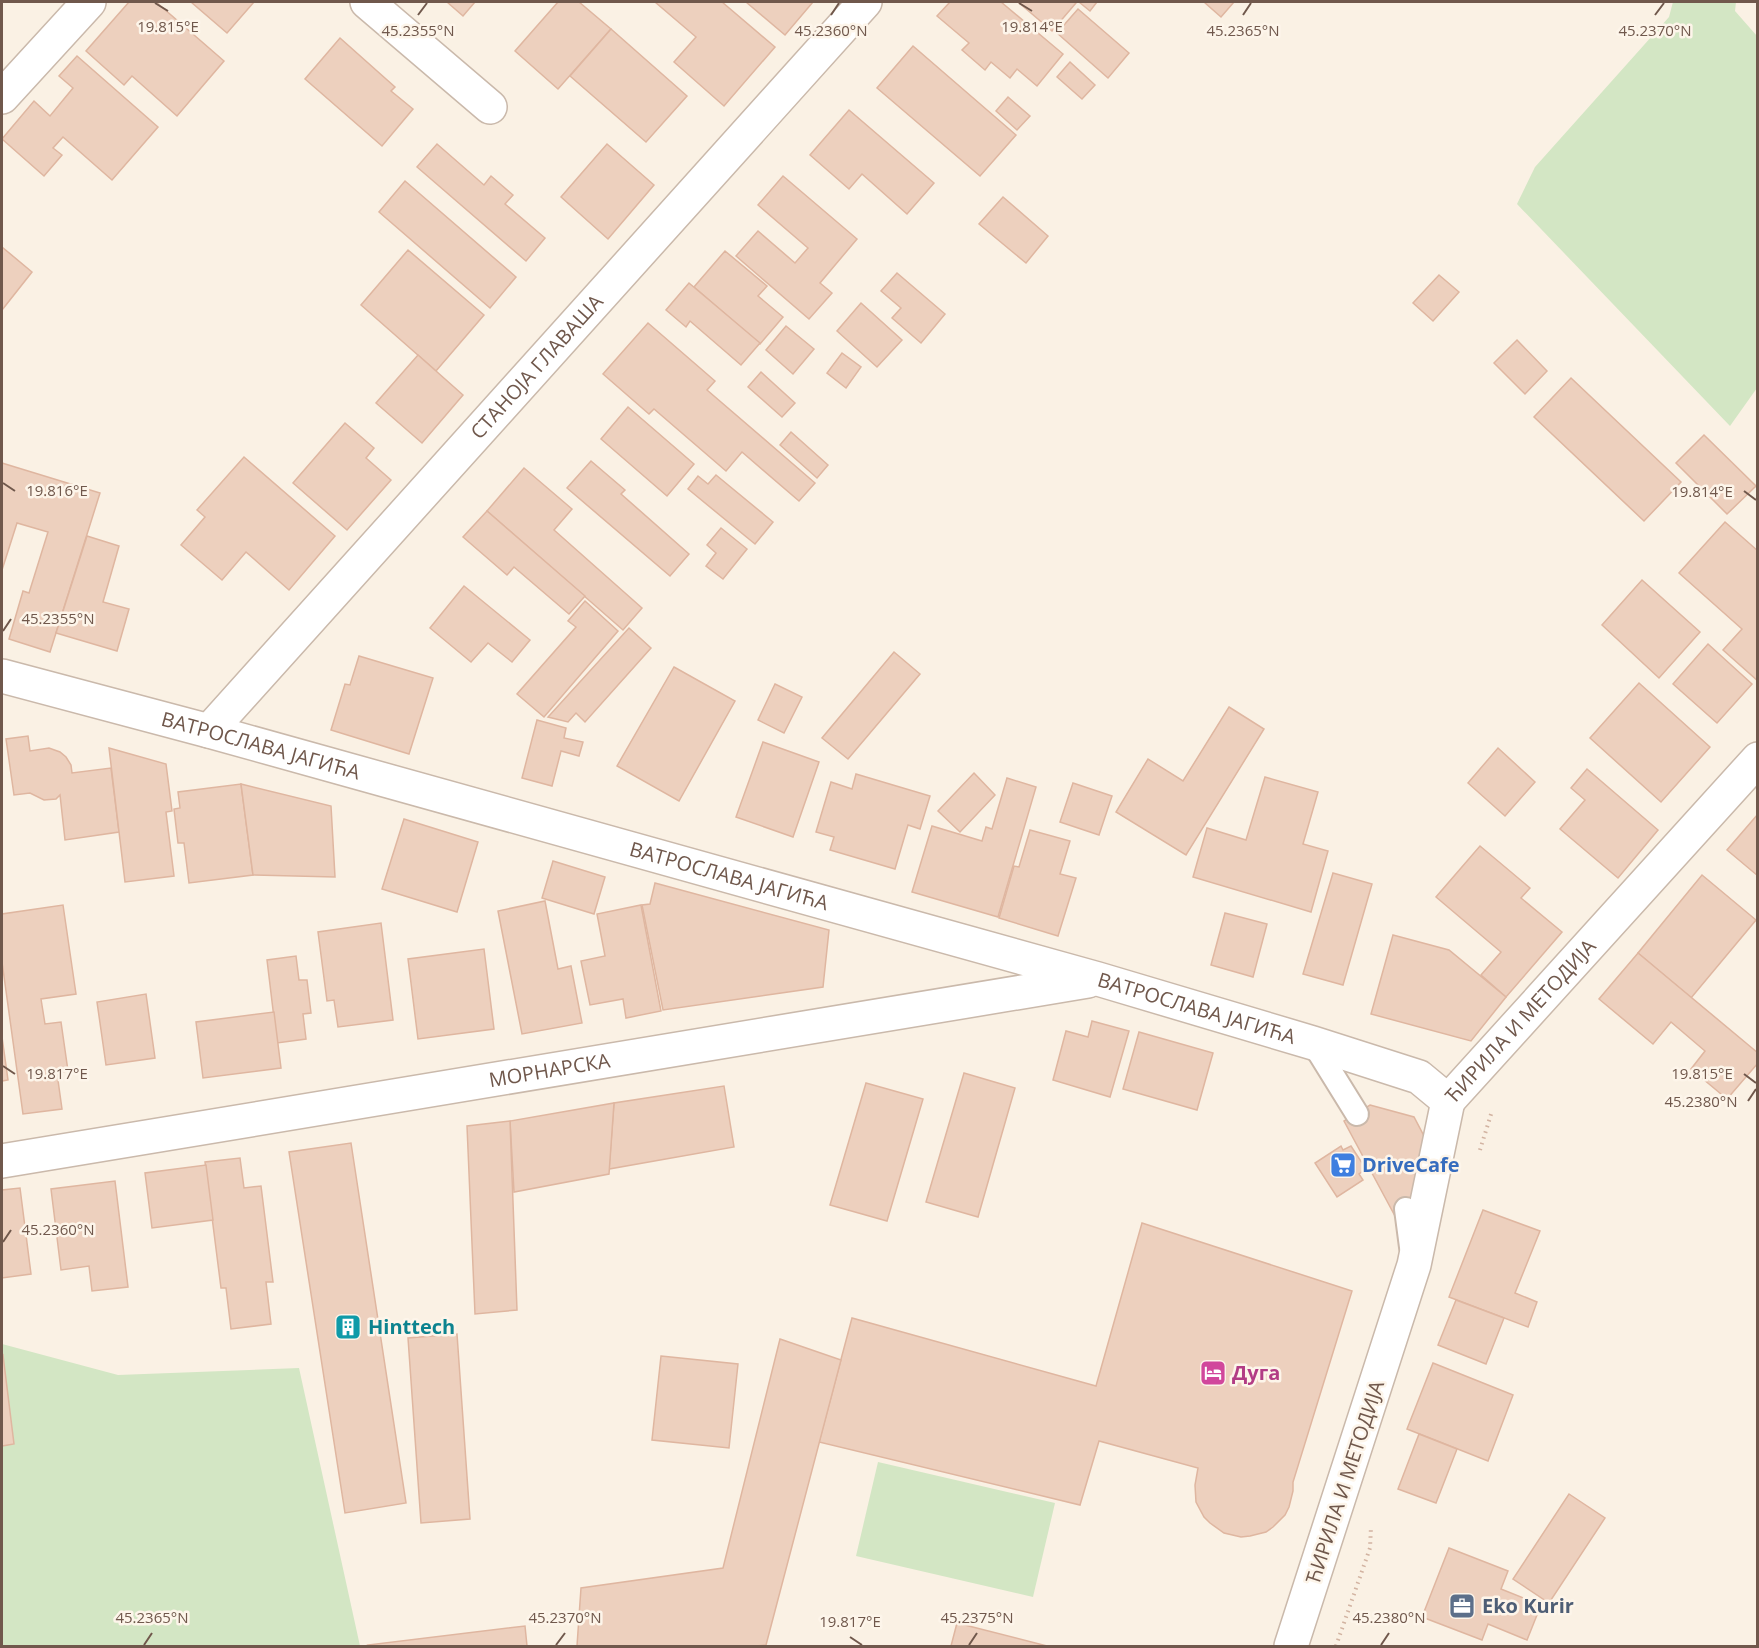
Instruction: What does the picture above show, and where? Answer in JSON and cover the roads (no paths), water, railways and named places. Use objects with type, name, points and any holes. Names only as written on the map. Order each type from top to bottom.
[{"type":"street","points":[[2,97],[89,2]]},
{"type":"street","points":[[367,2],[490,106]]},
{"type":"street","name":"СТАНОЈА ГЛАВАША","points":[[209,731],[865,2]]},
{"type":"street","name":"ВАТРОСЛАВА ЈАГИЋА","points":[[2,676],[209,731],[1098,979],[1419,1077],[1448,1101]]},
{"type":"street","name":"ЋИРИЛА И МЕТОДИЈА","points":[[1291,1647],[1414,1264],[1448,1101],[1758,759]]},
{"type":"street","name":"МОРНАРСКА","points":[[2,1161],[1098,979]]},
{"type":"lane","points":[[1313,1043],[1357,1114]]},
{"type":"lane","points":[[1406,1209],[1414,1264]]},
{"type":"place","name":"DriveCafe","points":[[1343,1165]]},
{"type":"place","name":"Hinttech","points":[[348,1327]]},
{"type":"place","name":"Дуга","points":[[1213,1373]]},
{"type":"place","name":"Eko Kurir","points":[[1462,1606]]}]
